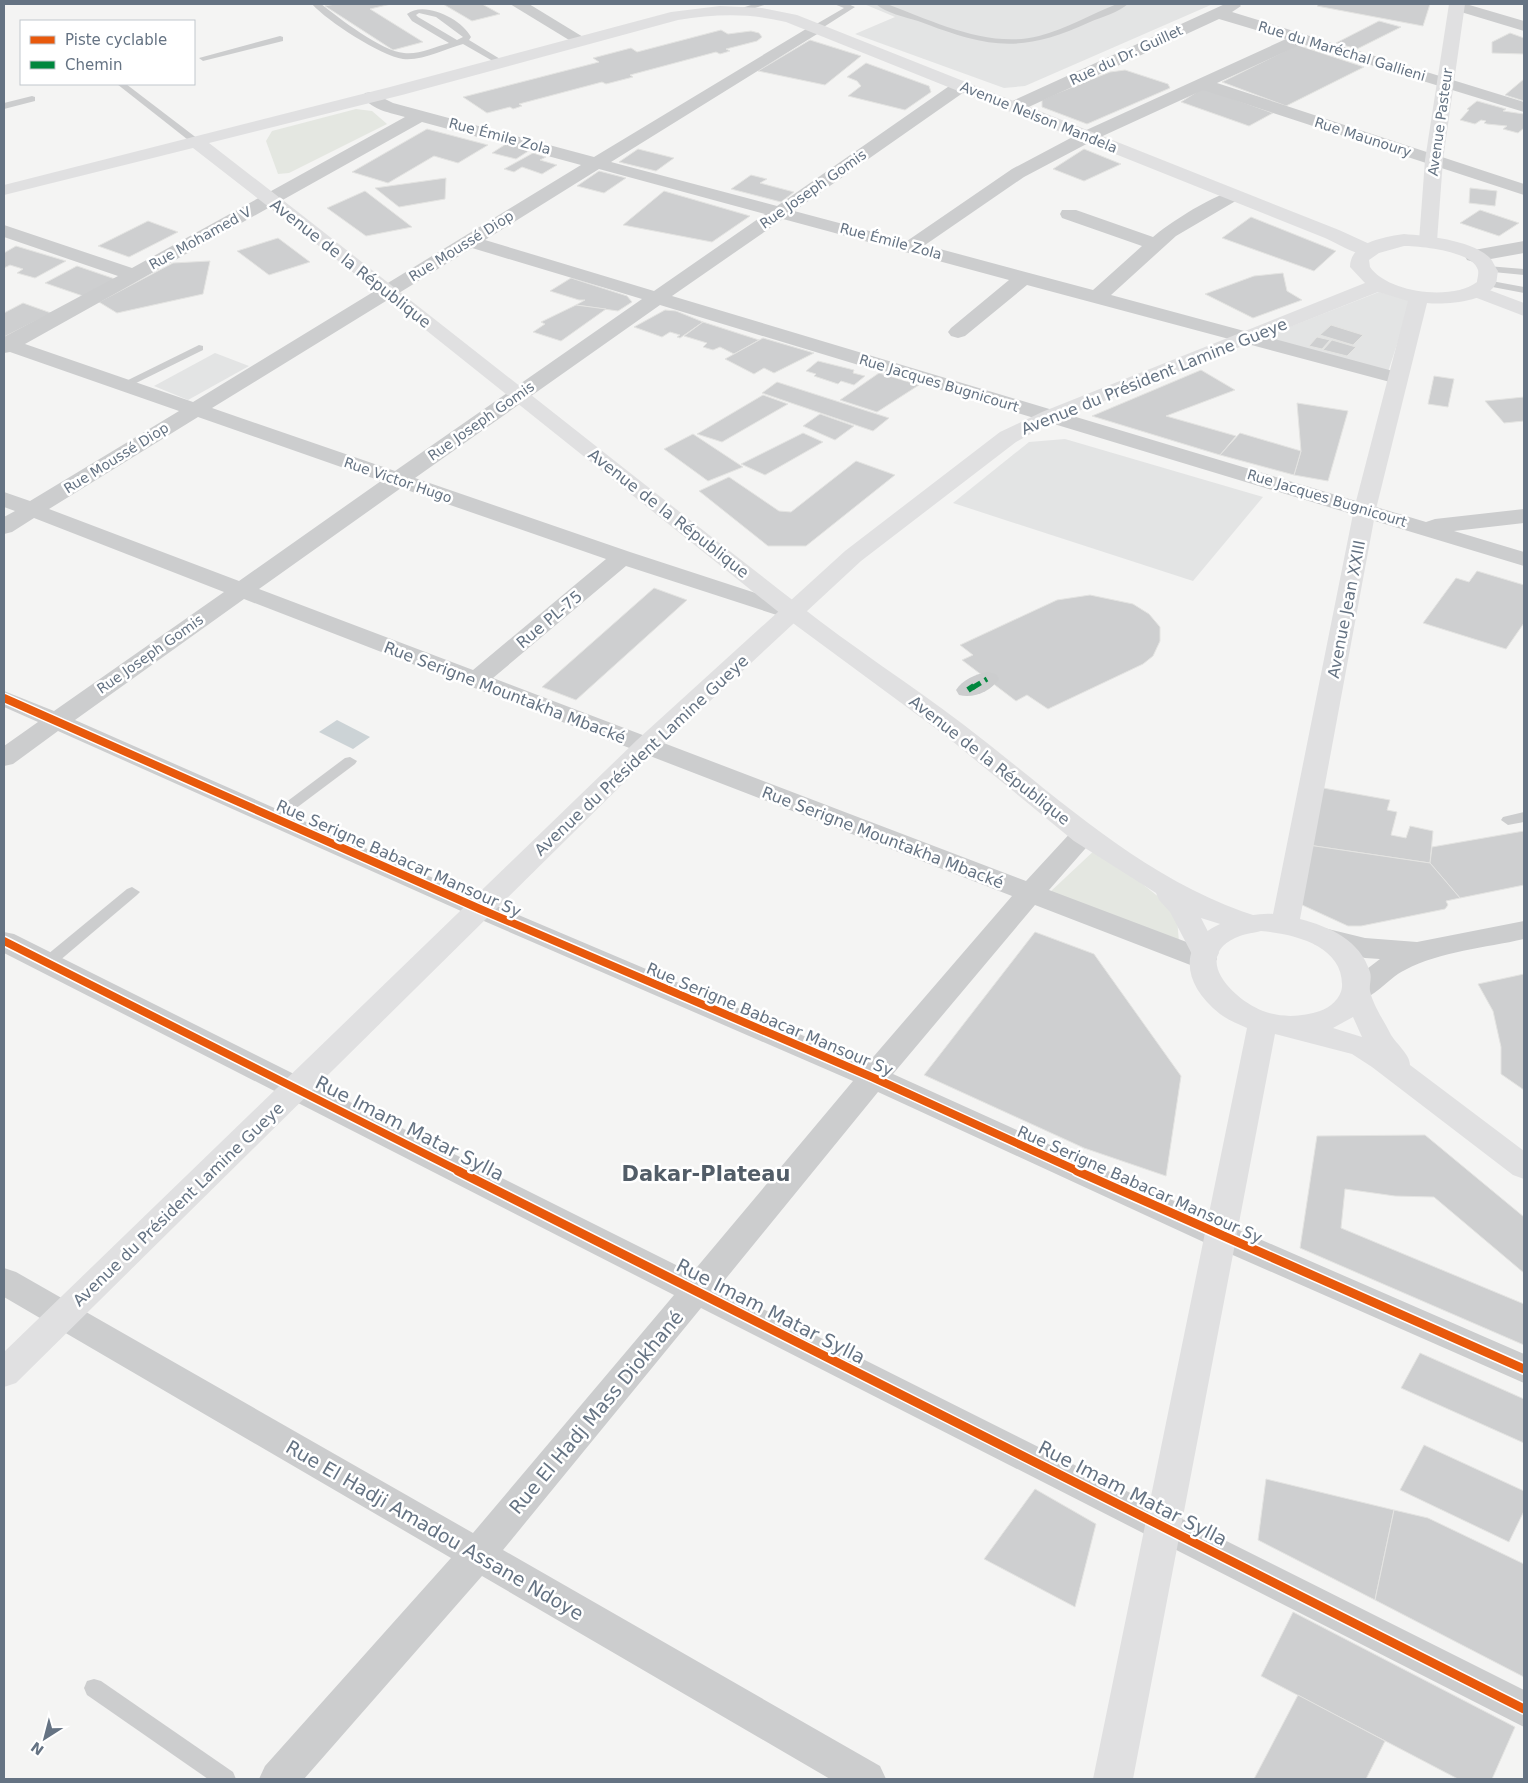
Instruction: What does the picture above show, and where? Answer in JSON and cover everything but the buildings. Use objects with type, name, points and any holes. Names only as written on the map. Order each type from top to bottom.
[{"type":"street","points":[[518,4],[580,40]]},
{"type":"street","name":"Rue du Dr. Guillet","points":[[1014,107],[1238,4]]},
{"type":"street","points":[[1457,5],[1524,26]]},
{"type":"street","name":"Avenue Pasteur","points":[[1428,241],[1434,160],[1457,5]]},
{"type":"street","name":"Avenue Nelson Mandela","points":[[4,190],[396,91],[677,15],[705,10],[743,9],[783,16],[816,28],[1332,234],[1367,250]]},
{"type":"street","name":"Rue du Maréchal Gallieni","points":[[1217,13],[1524,107]]},
{"type":"street","name":"Rue Moussé Diop","points":[[4,527],[816,28]]},
{"type":"street","points":[[910,247],[1006,180],[1088,136],[1300,39]]},
{"type":"street","name":"Rue Maunoury","points":[[1202,84],[1524,190]]},
{"type":"street","name":"Rue Joseph Gomis","points":[[4,758],[519,394],[961,86]]},
{"type":"street","points":[[396,91],[415,113]]},
{"type":"street","name":"Rue Émile Zola","points":[[371,97],[387,107],[598,162],[1398,378]]},
{"type":"street","name":"Rue Mohamed V","points":[[5,345],[270,200],[415,113]]},
{"type":"street","name":"Avenue de la République","points":[[195,142],[389,291],[794,613],[955,731],[1083,834],[1194,904],[1217,914],[1249,924]]},
{"type":"street","points":[[1097,297],[1155,244],[1185,222],[1233,195]]},
{"type":"street","points":[[1069,214],[1155,244]]},
{"type":"street","points":[[4,231],[134,275]]},
{"type":"street","name":"Rue Jacques Bugnicourt","points":[[469,241],[1524,558]]},
{"type":"street","points":[[1524,247],[1481,275],[1447,298],[1419,297],[1378,285],[1361,271],[1359,263],[1361,256],[1367,250],[1392,241],[1428,241],[1453,246],[1481,275],[1524,310]]},
{"type":"street","points":[[958,332],[1024,277]]},
{"type":"street","name":"Avenue du Président Lamine Gueye","points":[[4,1372],[646,746],[794,613],[853,556],[1008,437],[1049,416],[1249,338],[1378,285]]},
{"type":"street","name":"Avenue Jean XXIII","points":[[1285,924],[1365,509],[1419,297]]},
{"type":"street","name":"Rue Victor Hugo","points":[[5,345],[622,557],[794,613]]},
{"type":"street","name":"Rue Serigne Mountakha Mbacké","points":[[4,499],[1030,893],[1204,956]]},
{"type":"street","points":[[1423,527],[1524,516]]},
{"type":"street","name":"Rue PL-75","points":[[476,680],[622,557]]},
{"type":"street","name":"Rue Serigne Babacar Mansour Sy","points":[[4,698],[480,908],[874,1078],[1221,1236],[1524,1369]]},
{"type":"street","name":"Rue El Hadj Mass Diokhané","points":[[279,1779],[478,1554],[874,1078],[1030,893],[1083,834]]},
{"type":"street","name":"Avenue de la République","points":[[1149,876],[1182,906],[1204,956]]},
{"type":"street","points":[[1417,952],[1365,948],[1285,924],[1249,924],[1231,929],[1217,938],[1204,956],[1204,978],[1216,996],[1236,1012],[1275,1024],[1338,1038],[1362,1047],[1408,1078],[1524,1167]]},
{"type":"street","points":[[1275,1024],[1315,1024],[1338,1015],[1346,1009],[1356,992],[1392,964],[1417,952],[1524,930]]},
{"type":"street","points":[[1324,937],[1344,953],[1351,963],[1357,982],[1356,992],[1379,1041],[1408,1078]]},
{"type":"street","name":"Rue Imam Matar Sylla","points":[[4,941],[1524,1709]]},
{"type":"street","points":[[1113,1779],[1221,1236],[1275,1024]]},
{"type":"street","name":"Rue El Hadji Amadou Assane Ndoye","points":[[4,1280],[866,1779]]},
{"type":"lane","points":[[316,4],[388,52],[403,56],[459,42],[467,37],[465,33],[431,11],[416,11],[411,14],[415,19],[459,42],[501,62]]},
{"type":"lane","points":[[743,9],[763,4]]},
{"type":"lane","points":[[838,4],[854,6]]},
{"type":"lane","points":[[880,4],[977,37],[1010,41],[1039,39],[1124,4]]},
{"type":"lane","points":[[816,28],[854,6]]},
{"type":"lane","points":[[203,58],[280,39]]},
{"type":"lane","points":[[122,85],[195,142]]},
{"type":"lane","points":[[4,106],[32,99]]},
{"type":"lane","points":[[1481,275],[1524,272]]},
{"type":"lane","points":[[1481,275],[1524,290]]},
{"type":"lane","points":[[124,385],[200,348]]},
{"type":"lane","points":[[274,818],[350,761]]},
{"type":"lane","points":[[1508,820],[1524,817]]},
{"type":"lane","points":[[48,963],[132,892]]},
{"type":"lane","points":[[94,1688],[225,1779]]},
{"type":"shaded area","points":[[864,4],[1213,4],[1025,86],[1004,88],[855,34],[895,17]]},
{"type":"shaded area","points":[[356,109],[372,111],[387,124],[289,173],[278,174],[266,141],[272,131]]},
{"type":"shaded area","points":[[1379,292],[1411,301],[1388,372],[1261,338]]},
{"type":"shaded area","points":[[215,353],[249,366],[188,400],[154,386]]},
{"type":"shaded area","points":[[1065,439],[1263,497],[1193,581],[953,503],[1029,442]]},
{"type":"shaded area","points":[[337,720],[370,737],[353,749],[319,732]]},
{"type":"shaded area","points":[[1097,848],[1160,898],[1177,920],[1179,941],[1049,893]]},
{"type":"marked path","points":[[968,690],[987,679]]},
{"type":"cycle path","points":[[4,698],[480,909],[874,1078],[1221,1236],[1524,1369]]},
{"type":"cycle path","points":[[4,941],[1524,1709]]},
{"type":"district","name":"Dakar-Plateau","points":[[706,1174]]}]
